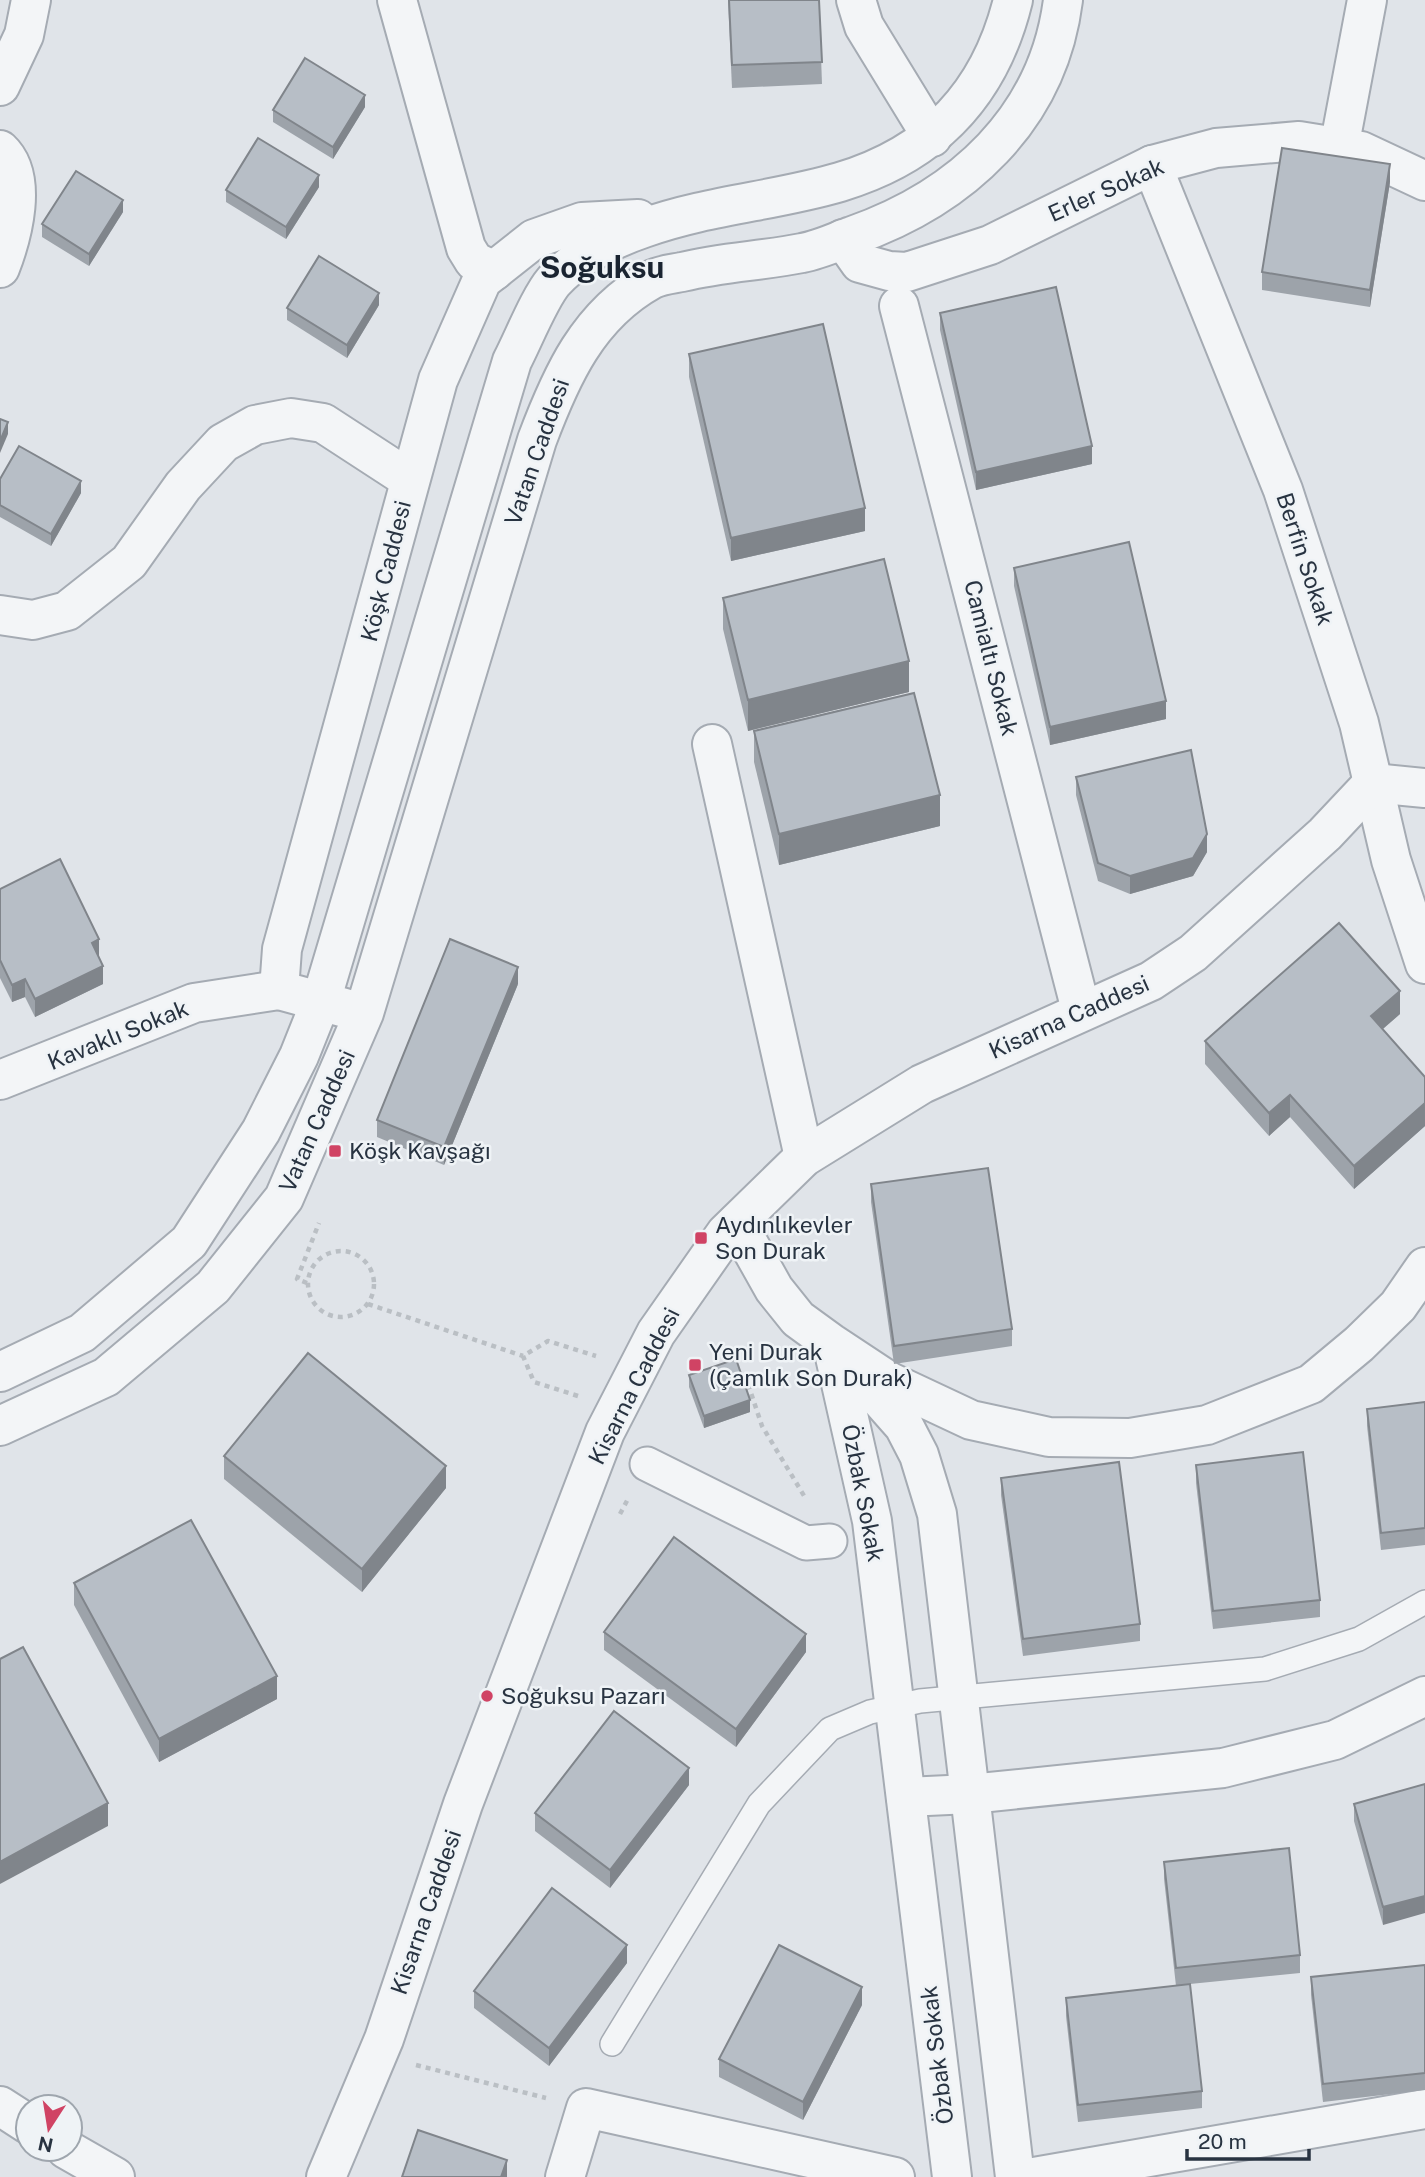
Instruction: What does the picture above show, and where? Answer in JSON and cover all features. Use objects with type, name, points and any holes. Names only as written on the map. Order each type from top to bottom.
[{"type":"street","points":[[0,86],[24,34],[31,0]]},
{"type":"street","points":[[397,0],[466,248],[474,261],[494,271]]},
{"type":"street","points":[[843,239],[932,137],[864,26],[856,0]]},
{"type":"street","name":"Vatan Caddesi","points":[[0,1372],[82,1333],[190,1242],[261,1131],[299,1056],[321,1002],[512,361],[553,281],[605,242],[673,218],[841,182],[910,153],[932,137],[967,103],[995,56],[1013,0]]},
{"type":"street","name":"Vatan Caddesi","points":[[0,1426],[106,1377],[214,1287],[284,1198],[364,1013],[537,440],[557,386],[584,338],[616,303],[653,278],[722,262],[804,253],[879,227],[957,182],[1002,141],[1032,96],[1060,27],[1063,0]]},
{"type":"street","points":[[1339,148],[1367,0]]},
{"type":"street","name":"Erler Sokak","points":[[843,239],[860,263],[888,271],[907,272],[990,245],[1152,165],[1216,148],[1299,141],[1360,151],[1425,181]]},
{"type":"street","points":[[0,150],[14,175],[15,207],[0,268]]},
{"type":"street","name":"Berfin Sokak","points":[[1152,165],[1283,490],[1359,723],[1391,860],[1425,964]]},
{"type":"street","points":[[410,479],[438,380],[482,280],[534,239],[582,222],[673,218]]},
{"type":"street","name":"Camialtı Sokak","points":[[899,306],[1081,1010]]},
{"type":"street","name":"Köşk Caddesi","points":[[0,615],[33,620],[67,611],[129,562],[183,486],[223,443],[255,425],[291,418],[323,423],[410,479],[286,936],[279,990]]},
{"type":"street","points":[[712,744],[804,1157]]},
{"type":"street","points":[[1373,783],[1425,788]]},
{"type":"street","name":"Kisarna Caddesi","points":[[326,2177],[384,2039],[463,1804],[606,1432],[656,1332],[726,1233],[804,1157],[922,1084],[1081,1010],[1151,981],[1193,953],[1325,834],[1373,783]]},
{"type":"street","points":[[279,990],[364,1013]]},
{"type":"street","name":"Kavaklı Sokak","points":[[0,1080],[194,1003],[279,990]]},
{"type":"street","points":[[737,1223],[774,1289],[798,1319],[831,1343],[890,1382],[971,1420],[1049,1437],[1130,1438],[1207,1425],[1311,1384],[1359,1344],[1398,1306],[1425,1267]]},
{"type":"street","name":"Özbak Sokak","points":[[831,1343],[904,1426],[919,1455],[937,1514],[1015,2177]]},
{"type":"street","name":"Özbak Sokak","points":[[831,1343],[872,1521],[952,2177]]},
{"type":"street","points":[[647,1464],[806,1543],[830,1541]]},
{"type":"street","points":[[906,1797],[970,1794],[1223,1768],[1335,1740],[1425,1696]]},
{"type":"street","points":[[565,2177],[586,2108],[895,2177]]},
{"type":"street","points":[[1034,2177],[1425,2109]]},
{"type":"street","points":[[84,2159],[115,2177]]},
{"type":"lane","points":[[612,2044],[759,1804],[830,1729],[870,1712],[958,1697],[1265,1669],[1359,1639],[1425,1602]]},
{"type":"path","points":[[307,1283],[297,1279],[319,1223]]},
{"type":"path","points":[[335,1251],[357,1254],[366,1262],[375,1282],[369,1304],[351,1316],[330,1316],[313,1303],[307,1283],[315,1262],[335,1251]]},
{"type":"path","points":[[369,1304],[523,1356],[534,1382],[578,1396]]},
{"type":"path","points":[[523,1356],[548,1341],[596,1356]]},
{"type":"path","points":[[414,2065],[586,2108]]},
{"type":"building","points":[[729,0],[819,0],[822,62],[732,65]]},
{"type":"building","points":[[305,58],[365,95],[333,147],[273,110]]},
{"type":"building","points":[[258,138],[319,175],[286,227],[226,190]]},
{"type":"building","points":[[1282,148],[1390,164],[1370,290],[1262,272]]},
{"type":"building","points":[[76,171],[123,200],[89,254],[42,224]]},
{"type":"building","points":[[319,256],[379,293],[347,345],[287,308]]},
{"type":"building","points":[[1056,287],[1092,446],[976,472],[940,313]]},
{"type":"building","points":[[823,324],[865,508],[731,538],[689,354]]},
{"type":"building","points":[[0,419],[8,422],[0,441]]},
{"type":"building","points":[[19,446],[81,481],[51,534],[0,505],[0,479]]},
{"type":"building","points":[[1129,542],[1166,701],[1050,727],[1014,568]]},
{"type":"building","points":[[884,559],[909,661],[748,700],[723,598]]},
{"type":"building","points":[[914,693],[940,795],[779,834],[754,731]]},
{"type":"building","points":[[1191,750],[1207,834],[1193,858],[1130,876],[1098,863],[1076,777]]},
{"type":"building","points":[[60,859],[99,939],[92,943],[103,966],[35,999],[25,979],[12,985],[0,960],[0,889]]},
{"type":"building","points":[[1339,923],[1400,991],[1371,1016],[1425,1077],[1425,1103],[1354,1166],[1290,1095],[1269,1113],[1205,1041]]},
{"type":"building","points":[[450,939],[518,967],[444,1147],[377,1120]]},
{"type":"building","points":[[988,1168],[1012,1329],[894,1346],[871,1184]]},
{"type":"building","points":[[308,1353],[446,1466],[362,1569],[224,1456]]},
{"type":"building","points":[[736,1359],[750,1400],[704,1416],[689,1375]]},
{"type":"building","points":[[1425,1402],[1425,1528],[1381,1533],[1367,1409]]},
{"type":"building","points":[[1303,1452],[1320,1600],[1213,1611],[1196,1465]]},
{"type":"building","points":[[1119,1462],[1140,1624],[1023,1639],[1001,1478]]},
{"type":"building","points":[[191,1520],[277,1676],[159,1739],[74,1583]]},
{"type":"building","points":[[674,1537],[806,1634],[736,1729],[604,1632]]},
{"type":"building","points":[[23,1647],[108,1803],[0,1862],[0,1659]]},
{"type":"building","points":[[614,1711],[689,1768],[610,1870],[535,1813]]},
{"type":"building","points":[[1425,1784],[1425,1896],[1383,1907],[1354,1804]]},
{"type":"building","points":[[1289,1848],[1300,1955],[1176,1968],[1164,1862]]},
{"type":"building","points":[[552,1888],[627,1945],[549,2048],[474,1991]]},
{"type":"building","points":[[779,1945],[862,1987],[803,2102],[719,2059]]},
{"type":"building","points":[[1425,1965],[1425,2073],[1323,2084],[1311,1977]]},
{"type":"building","points":[[1190,1984],[1202,2091],[1078,2105],[1066,1998]]},
{"type":"building","points":[[418,2130],[507,2160],[501,2177],[402,2177]]},
{"type":"place","name":"Köşk Kavşağı","points":[[335,1151]]},
{"type":"place","name":"Aydınlıkevler Son Durak","points":[[701,1238]]},
{"type":"place","name":"Yeni Durak (Çamlık Son Durak)","points":[[695,1365]]},
{"type":"place","name":"Soğuksu Pazarı","points":[[487,1696]]},
{"type":"district","name":"Soğuksu","points":[[602,268]]}]
